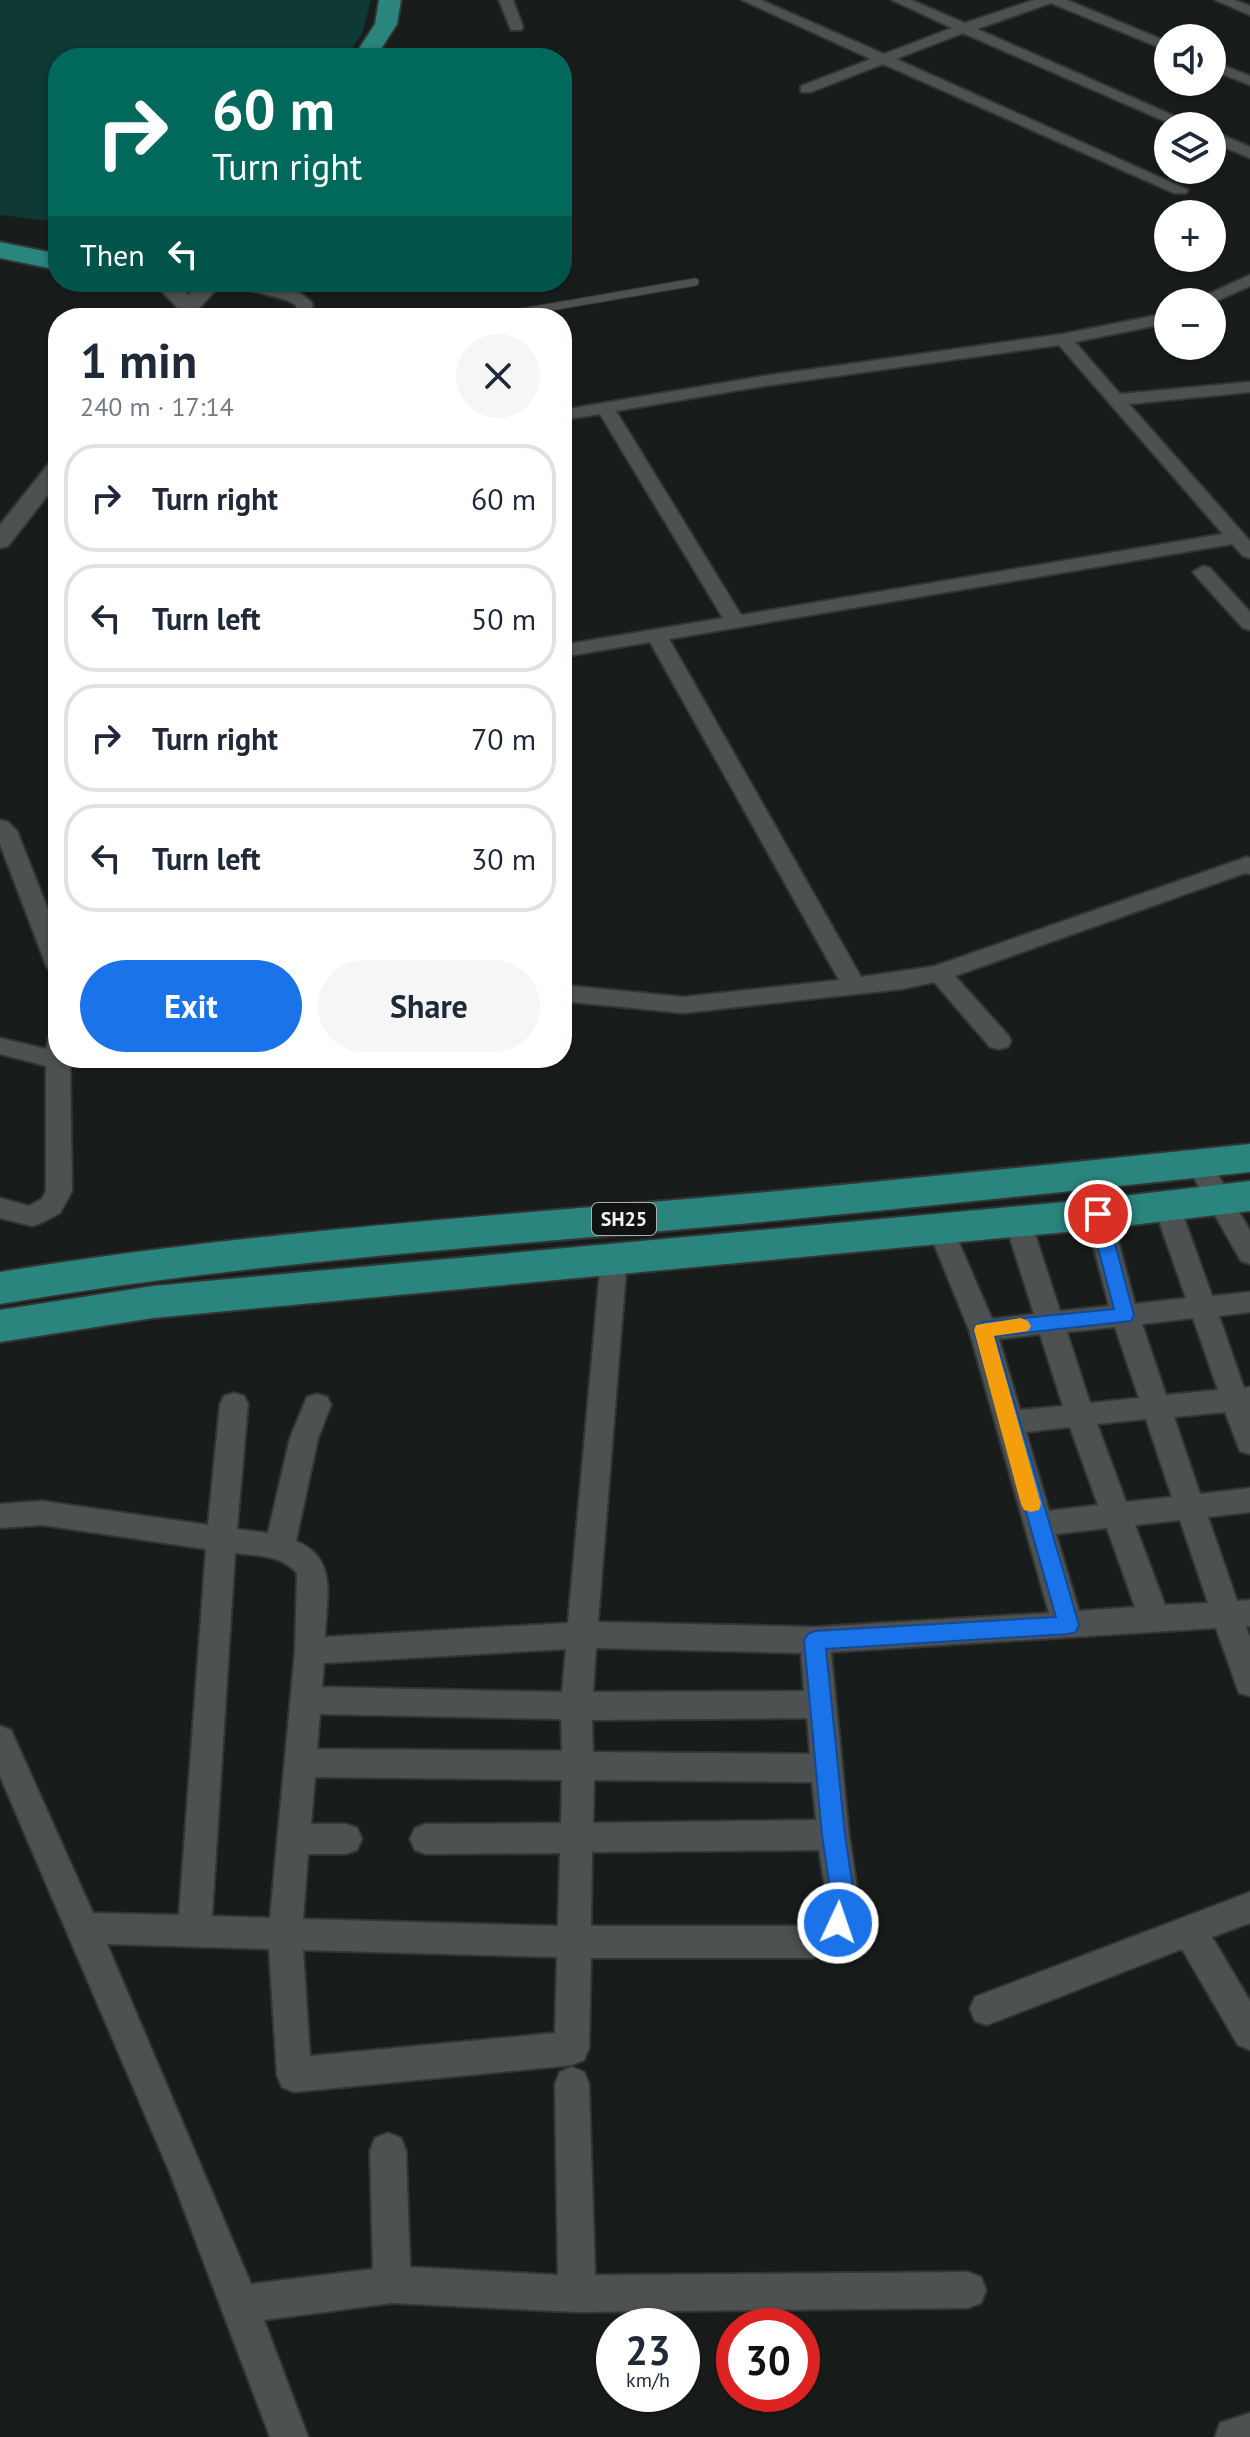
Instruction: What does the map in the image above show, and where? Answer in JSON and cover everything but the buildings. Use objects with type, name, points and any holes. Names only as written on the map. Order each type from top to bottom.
[{"type":"main road","points":[[372,48],[391,16],[390,0]]},
{"type":"main road","points":[[0,231],[48,237]]},
{"type":"main road","points":[[0,250],[48,260]]},
{"type":"main road","name":"SH25","points":[[0,1288],[69,1275],[298,1245],[617,1220],[1250,1158]]},
{"type":"main road","name":"SH25","points":[[0,1326],[153,1302],[1018,1222],[1235,1198]]},
{"type":"street","points":[[506,0],[516,27]]},
{"type":"street","points":[[749,0],[1180,190]]},
{"type":"street","points":[[899,0],[1157,112]]},
{"type":"street","points":[[806,89],[1047,0]]},
{"type":"street","points":[[1055,0],[1154,41]]},
{"type":"street","points":[[1222,0],[1250,11]]},
{"type":"street","points":[[1226,71],[1250,81]]},
{"type":"street","points":[[1226,142],[1250,153]]},
{"type":"street","points":[[1226,290],[1250,280]]},
{"type":"street","points":[[188,308],[203,292]]},
{"type":"street","points":[[278,292],[293,296],[304,303],[305,308]]},
{"type":"street","points":[[572,414],[764,381],[1063,339],[1154,321]]},
{"type":"street","points":[[1063,339],[1243,545]]},
{"type":"street","points":[[1115,400],[1250,387]]},
{"type":"street","points":[[606,409],[736,623]]},
{"type":"street","points":[[0,541],[48,480]]},
{"type":"street","points":[[572,649],[1243,545]]},
{"type":"street","points":[[1203,572],[1250,624]]},
{"type":"street","points":[[657,636],[854,986]]},
{"type":"street","points":[[0,827],[6,831],[48,937]]},
{"type":"street","points":[[572,994],[683,1005],[939,973],[1247,864],[1250,867]]},
{"type":"street","points":[[939,973],[999,1041]]},
{"type":"street","points":[[0,1046],[48,1051]]},
{"type":"street","points":[[0,1208],[32,1216],[51,1206],[59,1191],[57,1068]]},
{"type":"street","points":[[1199,1164],[1235,1198],[1250,1254]]},
{"type":"street","points":[[1167,1207],[1201,1306],[1242,1399],[1250,1443]]},
{"type":"street","points":[[1098,1214],[1125,1315],[1191,1505],[1239,1614],[1250,1683]]},
{"type":"street","points":[[1018,1222],[1080,1416],[1155,1620]]},
{"type":"street","points":[[941,1229],[983,1330],[1068,1625]]},
{"type":"street","points":[[0,1516],[42,1513],[221,1541],[280,1547],[299,1555],[312,1569],[310,1651],[285,1932],[294,2075],[572,2048],[578,1768],[576,1706],[614,1258]]},
{"type":"street","points":[[983,1330],[1250,1302]]},
{"type":"street","points":[[1010,1422],[1242,1399]]},
{"type":"street","points":[[195,1930],[221,1541],[234,1404]]},
{"type":"street","points":[[280,1547],[304,1438],[317,1405]]},
{"type":"street","points":[[1037,1524],[1250,1500]]},
{"type":"street","points":[[310,1651],[583,1635],[815,1640],[1239,1614]]},
{"type":"street","points":[[83,1928],[575,1942],[813,1942],[827,1936],[838,1923],[844,1908],[833,1835],[815,1640]]},
{"type":"street","points":[[305,1700],[576,1706],[823,1704]]},
{"type":"street","points":[[0,1740],[158,2097],[242,2304],[289,2437]]},
{"type":"street","points":[[299,1763],[827,1768]]},
{"type":"street","points":[[426,1839],[833,1835]]},
{"type":"street","points":[[291,1839],[346,1839]]},
{"type":"street","points":[[987,2009],[1250,1907]]},
{"type":"street","points":[[1190,1932],[1250,2033]]},
{"type":"street","points":[[572,2084],[577,2294]]},
{"type":"street","points":[[388,2151],[392,2285]]},
{"type":"street","points":[[242,2304],[392,2285],[577,2294],[968,2290]]},
{"type":"street","points":[[1234,2437],[1250,2432]]},
{"type":"lane","points":[[546,308],[695,282]]},
{"type":"shaded area","points":[[0,0],[371,0],[362,34],[352,48],[48,48],[48,221],[0,215]]},
{"type":"slow traffic","points":[[1021,1326],[983,1330],[1031,1504]]},
{"type":"route","points":[[838,1923],[844,1908],[833,1835],[815,1640],[1068,1625],[983,1330],[1125,1315],[1098,1214]]}]
